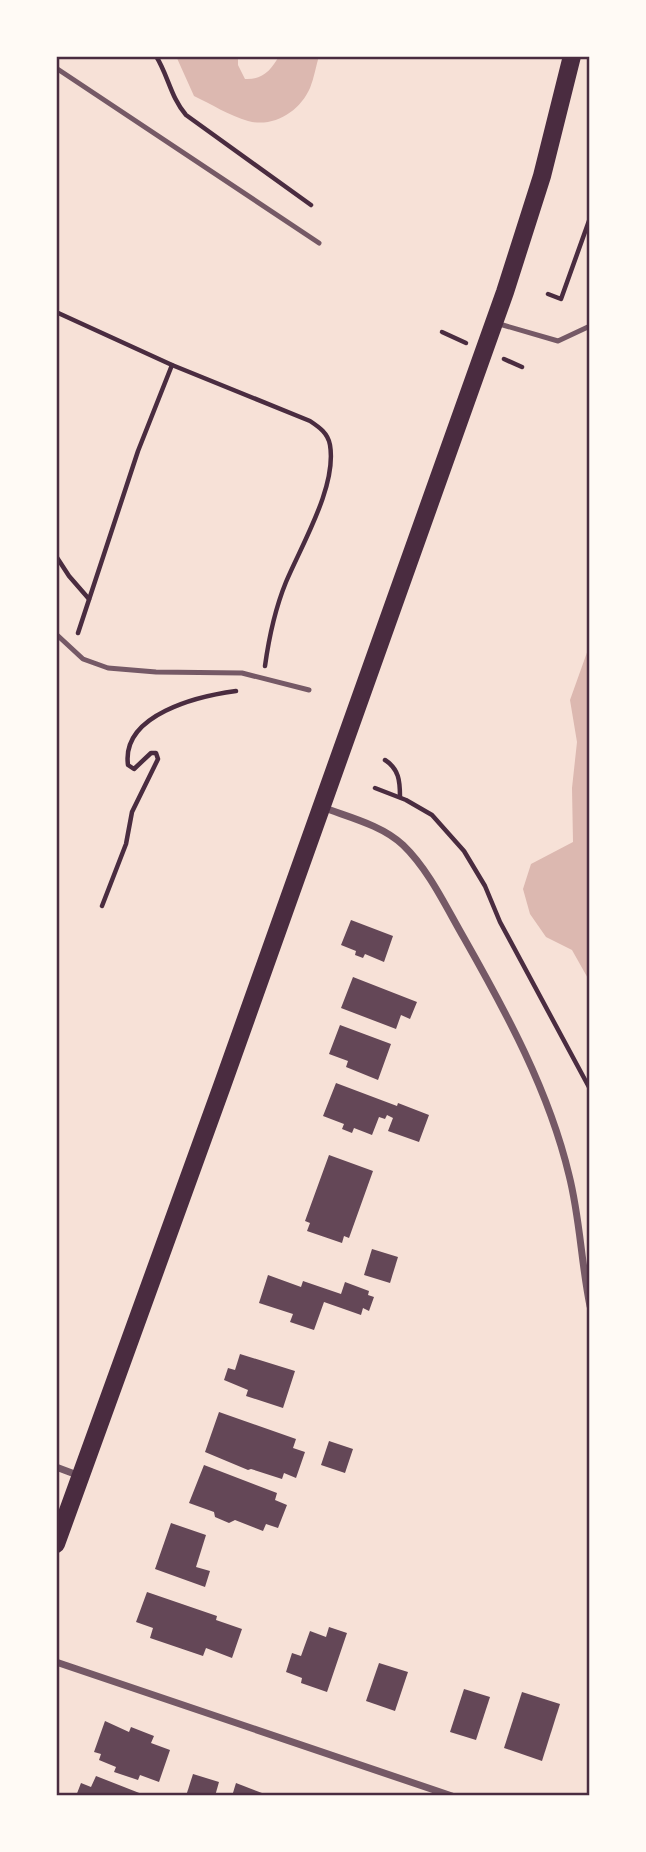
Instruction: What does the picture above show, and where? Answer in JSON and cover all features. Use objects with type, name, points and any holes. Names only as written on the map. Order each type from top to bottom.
[{"type":"main road","points":[[56,1544],[494,322],[542,176],[572,56]]},
{"type":"street","points":[[321,807],[384,833],[403,845],[439,894],[481,968],[539,1085],[560,1141],[577,1214],[590,1306]]},
{"type":"street","points":[[56,1467],[81,1476]]},
{"type":"street","points":[[56,1662],[452,1796]]},
{"type":"lane","points":[[56,68],[319,243]]},
{"type":"lane","points":[[494,322],[558,341],[590,326]]},
{"type":"lane","points":[[56,634],[72,651],[96,665],[124,670],[223,671],[263,677],[309,690]]},
{"type":"path","points":[[156,56],[167,75],[178,105],[186,115],[310,205]]},
{"type":"path","points":[[548,294],[561,299],[590,218]]},
{"type":"path","points":[[56,312],[172,365],[310,421],[324,431],[330,443],[325,489],[277,608],[263,677],[259,684],[188,701],[155,716],[135,735],[127,755],[128,765],[134,769],[151,753],[156,754],[158,759],[132,812],[126,844],[102,906]]},
{"type":"path","points":[[72,651],[138,451],[172,365]]},
{"type":"path","points":[[56,556],[90,600]]},
{"type":"path","points":[[384,760],[394,767],[398,774],[400,797]]},
{"type":"path","points":[[375,788],[400,797],[432,815],[464,851],[485,886],[500,922],[590,1089]]},
{"type":"shaded area","points":[[176,56],[238,56],[238,65],[245,79],[257,78],[266,73],[279,56],[319,56],[310,88],[300,104],[285,116],[258,123],[234,116],[194,96]]},
{"type":"shaded area","points":[[590,644],[590,982],[572,950],[546,937],[530,914],[523,889],[531,864],[573,842],[572,788],[577,742],[570,700]]},
{"type":"building","points":[[351,920],[393,936],[384,962],[365,954],[363,958],[355,955],[356,951],[341,945]]},
{"type":"building","points":[[353,977],[417,1002],[410,1019],[401,1015],[396,1029],[341,1008]]},
{"type":"building","points":[[340,1025],[391,1044],[378,1080],[346,1067],[348,1061],[329,1054]]},
{"type":"building","points":[[336,1083],[429,1115],[419,1142],[388,1131],[393,1118],[387,1115],[385,1119],[379,1117],[372,1135],[354,1128],[352,1133],[342,1129],[344,1124],[323,1116]]},
{"type":"building","points":[[329,1155],[373,1171],[349,1238],[344,1236],[342,1243],[307,1231],[310,1223],[305,1221]]},
{"type":"building","points":[[372,1249],[398,1257],[390,1283],[364,1275]]},
{"type":"building","points":[[268,1275],[301,1287],[303,1281],[341,1294],[345,1282],[369,1291],[368,1295],[374,1297],[369,1311],[363,1308],[361,1315],[324,1302],[314,1330],[290,1322],[293,1314],[259,1303]]},
{"type":"building","points":[[240,1354],[295,1371],[283,1408],[246,1396],[248,1390],[224,1380],[228,1368],[235,1370]]},
{"type":"building","points":[[219,1412],[296,1439],[293,1448],[305,1452],[296,1478],[284,1473],[282,1479],[248,1470],[205,1452]]},
{"type":"building","points":[[329,1441],[353,1449],[345,1473],[321,1465]]},
{"type":"building","points":[[204,1465],[277,1493],[275,1500],[287,1505],[278,1528],[266,1524],[263,1531],[235,1520],[229,1523],[215,1517],[214,1512],[189,1503]]},
{"type":"building","points":[[171,1523],[206,1535],[196,1567],[210,1571],[205,1587],[155,1569]]},
{"type":"building","points":[[147,1592],[217,1616],[216,1620],[242,1629],[232,1658],[206,1648],[203,1656],[150,1638],[153,1628],[136,1622]]},
{"type":"building","points":[[329,1627],[347,1633],[327,1692],[301,1683],[302,1678],[286,1672],[292,1653],[301,1656],[310,1631],[326,1637]]},
{"type":"building","points":[[379,1663],[408,1672],[395,1711],[366,1701]]},
{"type":"building","points":[[464,1689],[490,1697],[476,1740],[450,1732]]},
{"type":"building","points":[[522,1692],[560,1704],[542,1761],[504,1748]]},
{"type":"building","points":[[105,1721],[129,1732],[131,1727],[154,1736],[151,1743],[170,1750],[159,1782],[140,1775],[138,1780],[114,1772],[116,1767],[99,1760],[101,1754],[94,1752]]},
{"type":"building","points":[[193,1774],[219,1782],[215,1796],[186,1796]]},
{"type":"building","points":[[96,1776],[147,1796],[76,1796],[81,1783],[91,1787]]},
{"type":"building","points":[[236,1783],[262,1793],[261,1796],[232,1796]]}]
